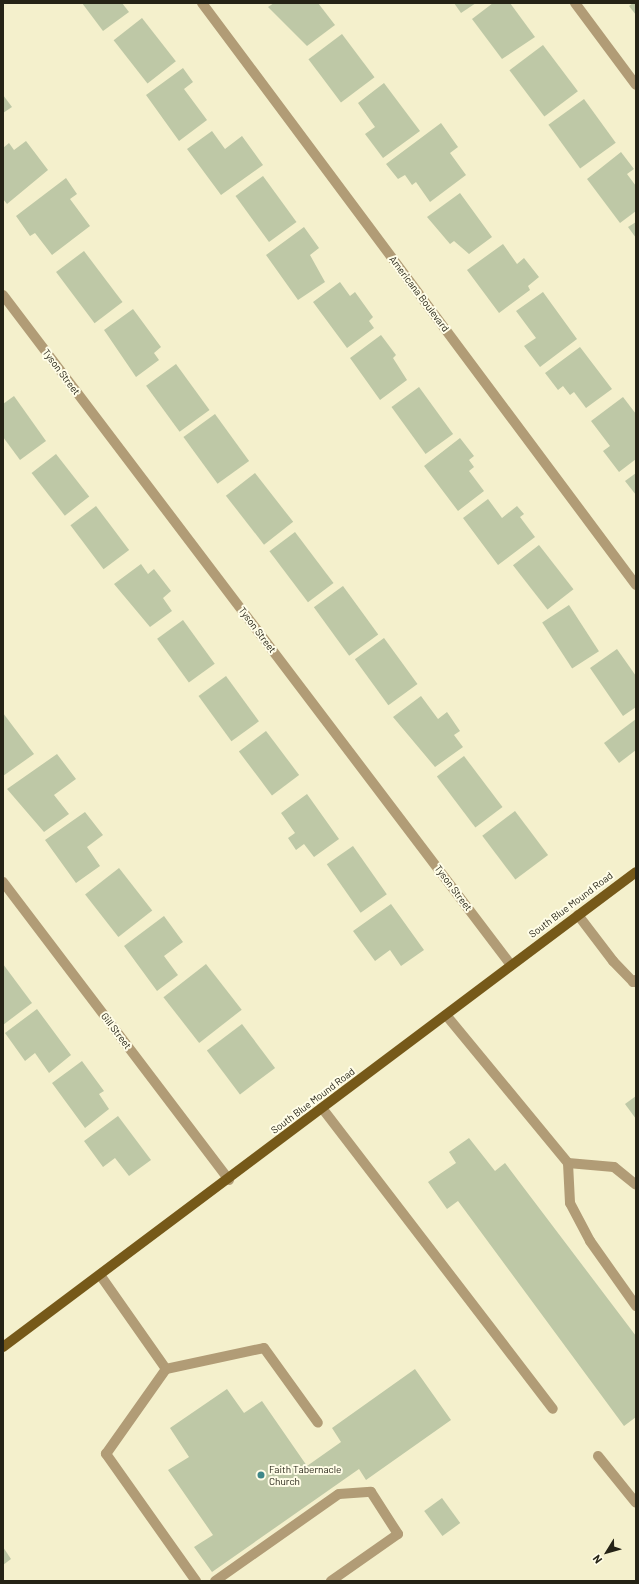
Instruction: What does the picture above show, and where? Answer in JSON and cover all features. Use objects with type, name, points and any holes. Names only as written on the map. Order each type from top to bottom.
[{"type":"main road","name":"South Blue Mound Road","points":[[3,1347],[229,1180],[322,1108],[636,872]]},
{"type":"street","name":"Americana Boulevard","points":[[202,3],[636,585]]},
{"type":"street","points":[[575,3],[636,85]]},
{"type":"street","name":"Tyson Street","points":[[3,295],[512,965]]},
{"type":"street","name":"Gill Street","points":[[3,882],[229,1180]]},
{"type":"street","points":[[578,915],[613,961],[633,982],[636,980]]},
{"type":"street","points":[[446,1015],[568,1164],[570,1203],[590,1241],[636,1306]]},
{"type":"street","points":[[322,1108],[553,1409]]},
{"type":"street","points":[[568,1164],[614,1167],[636,1185]]},
{"type":"street","points":[[100,1275],[166,1369]]},
{"type":"street","points":[[196,1581],[106,1454],[166,1369],[264,1348],[318,1424]]},
{"type":"street","points":[[598,1456],[636,1503]]},
{"type":"street","points":[[215,1581],[339,1494],[371,1492],[398,1534],[331,1581]]},
{"type":"building","points":[[82,3],[122,3],[129,12],[103,31]]},
{"type":"building","points":[[274,3],[318,3],[335,25],[307,46],[268,7]]},
{"type":"building","points":[[454,3],[476,3],[461,13]]},
{"type":"building","points":[[493,3],[510,3],[535,37],[502,59],[472,19]]},
{"type":"building","points":[[636,3],[636,15],[629,6]]},
{"type":"building","points":[[142,18],[176,61],[147,84],[114,40]]},
{"type":"building","points":[[342,34],[374,77],[341,102],[308,59]]},
{"type":"building","points":[[543,45],[578,91],[544,117],[509,70]]},
{"type":"building","points":[[183,68],[193,82],[184,89],[207,120],[179,141],[146,95]]},
{"type":"building","points":[[384,83],[420,131],[383,158],[365,134],[375,127],[358,103]]},
{"type":"building","points":[[3,95],[12,107],[3,113]]},
{"type":"building","points":[[584,99],[616,143],[580,169],[548,125]]},
{"type":"building","points":[[441,123],[458,147],[450,153],[466,175],[430,202],[416,182],[412,185],[405,175],[398,179],[386,164]]},
{"type":"building","points":[[212,131],[225,149],[242,136],[263,165],[221,195],[187,149]]},
{"type":"building","points":[[26,141],[48,170],[7,204],[3,199],[3,148],[9,143],[14,150]]},
{"type":"building","points":[[621,152],[634,169],[627,174],[636,186],[636,211],[620,223],[587,179]]},
{"type":"building","points":[[263,176],[297,222],[269,242],[235,196]]},
{"type":"building","points":[[66,178],[77,194],[70,199],[90,226],[52,255],[35,233],[30,236],[16,216]]},
{"type":"building","points":[[460,193],[492,237],[469,254],[454,241],[450,244],[427,217]]},
{"type":"building","points":[[636,222],[636,238],[628,227]]},
{"type":"building","points":[[304,227],[319,248],[310,255],[325,282],[298,300],[266,255]]},
{"type":"building","points":[[503,244],[517,264],[524,258],[539,277],[528,286],[530,290],[499,313],[467,270]]},
{"type":"building","points":[[84,251],[123,302],[95,323],[56,272]]},
{"type":"building","points":[[340,282],[350,296],[355,292],[373,317],[369,321],[374,328],[347,348],[313,302]]},
{"type":"building","points":[[543,292],[577,339],[540,367],[524,346],[536,338],[516,311]]},
{"type":"building","points":[[133,309],[161,347],[154,353],[159,360],[136,377],[104,330]]},
{"type":"building","points":[[381,335],[396,355],[393,358],[407,380],[380,400],[350,358]]},
{"type":"building","points":[[580,347],[612,389],[586,408],[574,392],[570,395],[563,386],[558,390],[545,373]]},
{"type":"building","points":[[176,364],[210,410],[180,432],[146,386]]},
{"type":"building","points":[[419,387],[453,434],[426,454],[391,407]]},
{"type":"building","points":[[14,396],[46,441],[20,460],[3,437],[3,404]]},
{"type":"building","points":[[623,397],[636,414],[636,459],[619,472],[603,451],[610,446],[591,421]]},
{"type":"building","points":[[215,414],[249,461],[218,484],[183,437]]},
{"type":"building","points":[[460,438],[474,456],[469,460],[474,467],[469,471],[484,491],[458,511],[424,466]]},
{"type":"building","points":[[56,454],[89,497],[65,516],[32,473]]},
{"type":"building","points":[[255,473],[293,522],[264,545],[226,496]]},
{"type":"building","points":[[636,473],[636,495],[625,481]]},
{"type":"building","points":[[488,499],[502,518],[517,506],[524,514],[520,517],[535,537],[498,565],[463,518]]},
{"type":"building","points":[[96,506],[129,550],[104,569],[70,525]]},
{"type":"building","points":[[295,532],[334,583],[308,602],[269,551]]},
{"type":"building","points":[[539,545],[573,589],[547,609],[513,565]]},
{"type":"building","points":[[141,564],[148,574],[154,569],[171,591],[163,598],[172,611],[150,627],[114,584]]},
{"type":"building","points":[[343,586],[378,635],[349,656],[314,607]]},
{"type":"building","points":[[569,605],[599,651],[572,669],[542,622]]},
{"type":"building","points":[[183,620],[215,664],[189,682],[157,639]]},
{"type":"building","points":[[384,638],[418,684],[388,705],[355,659]]},
{"type":"building","points":[[617,649],[636,676],[636,707],[623,716],[590,668]]},
{"type":"building","points":[[226,676],[259,721],[231,741],[198,696]]},
{"type":"building","points":[[421,696],[438,719],[447,712],[460,731],[454,735],[463,747],[435,767],[393,717]]},
{"type":"building","points":[[3,713],[34,754],[3,776]]},
{"type":"building","points":[[636,719],[636,750],[619,763],[604,743]]},
{"type":"building","points":[[266,731],[299,775],[272,795],[239,751]]},
{"type":"building","points":[[57,754],[76,779],[54,795],[69,814],[44,832],[7,789]]},
{"type":"building","points":[[464,756],[503,807],[475,828],[437,776]]},
{"type":"building","points":[[307,794],[339,839],[314,857],[304,844],[296,850],[288,838],[295,833],[281,813]]},
{"type":"building","points":[[515,811],[548,855],[515,880],[482,836]]},
{"type":"building","points":[[85,812],[103,835],[87,847],[100,866],[76,883],[45,840]]},
{"type":"building","points":[[353,846],[387,894],[361,913],[327,864]]},
{"type":"building","points":[[119,868],[152,911],[118,937],[85,894]]},
{"type":"building","points":[[391,904],[424,950],[401,966],[390,950],[375,961],[353,931]]},
{"type":"building","points":[[164,916],[183,942],[164,956],[178,975],[157,991],[124,946]]},
{"type":"building","points":[[3,964],[32,1003],[3,1025]]},
{"type":"building","points":[[206,964],[242,1010],[199,1043],[163,997]]},
{"type":"building","points":[[37,1009],[71,1055],[49,1073],[35,1053],[25,1061],[5,1033]]},
{"type":"building","points":[[242,1024],[275,1068],[240,1094],[207,1050]]},
{"type":"building","points":[[82,1061],[104,1091],[99,1094],[109,1109],[85,1128],[52,1083]]},
{"type":"building","points":[[636,1096],[636,1119],[625,1104]]},
{"type":"building","points":[[118,1116],[151,1160],[129,1176],[115,1158],[103,1167],[84,1141]]},
{"type":"building","points":[[469,1138],[495,1171],[505,1163],[636,1336],[636,1417],[624,1426],[458,1201],[447,1209],[428,1182],[456,1163],[449,1152]]},
{"type":"building","name":"Faith Tabernacle Church","points":[[415,1369],[451,1420],[366,1480],[359,1469],[212,1572],[194,1547],[213,1535],[168,1470],[189,1457],[170,1428],[227,1389],[244,1413],[262,1401],[307,1466],[341,1442],[332,1428]]},
{"type":"building","points":[[442,1498],[460,1523],[442,1536],[424,1511]]},
{"type":"building","points":[[3,1547],[11,1559],[3,1565]]},
{"type":"place","name":"Faith Tabernacle Church","points":[[261,1475]]}]
